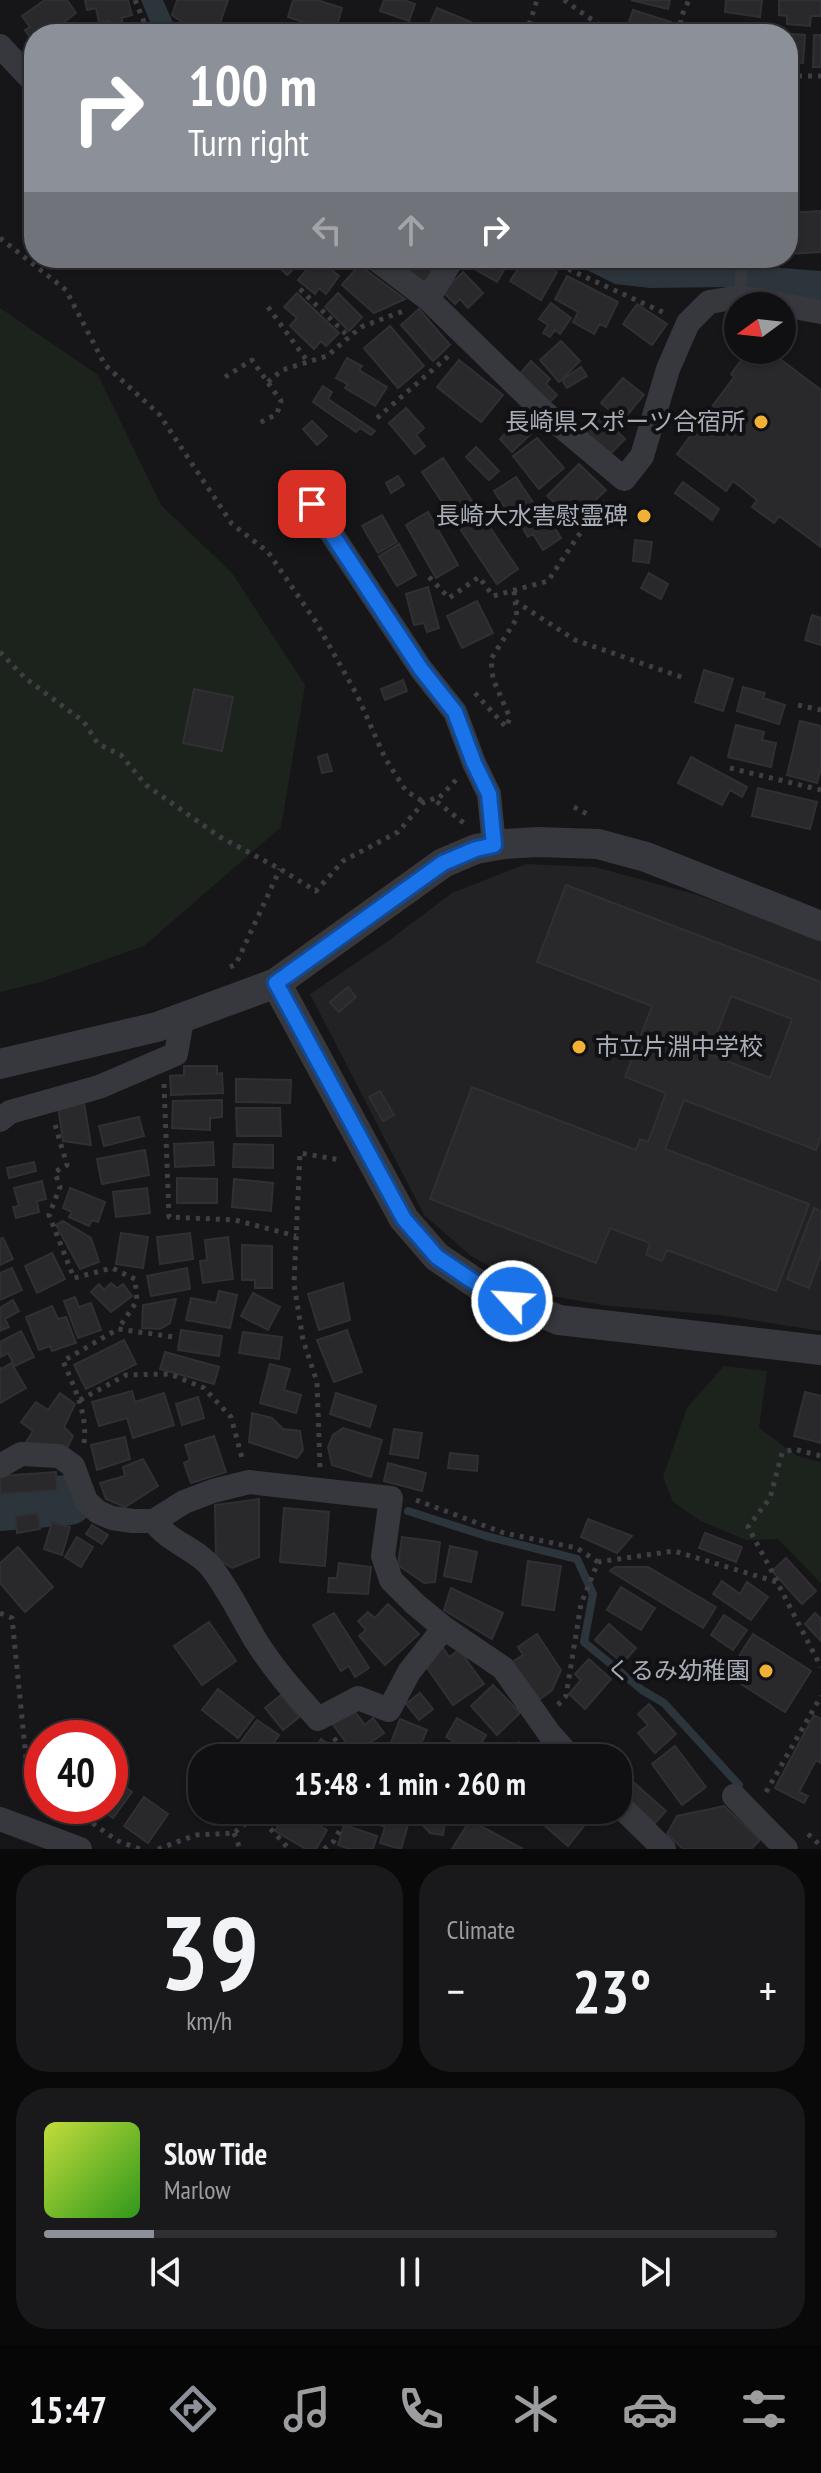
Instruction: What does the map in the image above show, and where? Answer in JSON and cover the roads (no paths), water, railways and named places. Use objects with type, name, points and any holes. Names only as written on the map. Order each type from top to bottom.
[{"type":"street","points":[[0,46],[24,71]]},
{"type":"street","points":[[387,268],[428,299],[544,412],[624,479],[642,456],[668,369],[688,323],[709,302],[724,300]]},
{"type":"street","points":[[428,299],[447,268]]},
{"type":"street","points":[[796,307],[821,312]]},
{"type":"street","points":[[312,504],[421,669],[455,712],[489,794],[494,845]]},
{"type":"street","points":[[0,1064],[182,1020],[276,983],[443,863],[494,845],[538,842],[598,844],[646,857],[821,926]]},
{"type":"street","points":[[276,983],[404,1219],[437,1257],[489,1292],[559,1320],[821,1350]]},
{"type":"street","points":[[0,1120],[10,1112],[99,1087],[176,1054],[182,1020]]},
{"type":"street","points":[[0,1466],[21,1454],[59,1456],[73,1466],[86,1501],[98,1512],[112,1518],[154,1521],[184,1502],[249,1482],[391,1498],[383,1556],[391,1580],[444,1628],[503,1668],[535,1731],[552,1744]]},
{"type":"street","points":[[154,1521],[163,1534],[208,1563],[281,1677],[318,1719],[358,1698],[389,1710],[409,1672],[444,1628]]},
{"type":"street","points":[[734,1796],[786,1849]]},
{"type":"street","points":[[632,1818],[664,1849]]},
{"type":"street","points":[[0,1819],[80,1849]]},
{"type":"lane","points":[[740,292],[741,268]]},
{"type":"waterway","points":[[0,1506],[69,1500]]},
{"type":"waterway","points":[[408,1511],[486,1536],[577,1559],[593,1594],[584,1642],[642,1690],[664,1703],[739,1785]]},
{"type":"place","name":"長崎県スポーツ合宿所","points":[[761,422]]},
{"type":"place","name":"長崎大水害慰霊碑","points":[[644,516]]},
{"type":"place","name":"市立片淵中学校","points":[[579,1047]]},
{"type":"place","name":"くるみ幼稚園","points":[[766,1671]]}]
